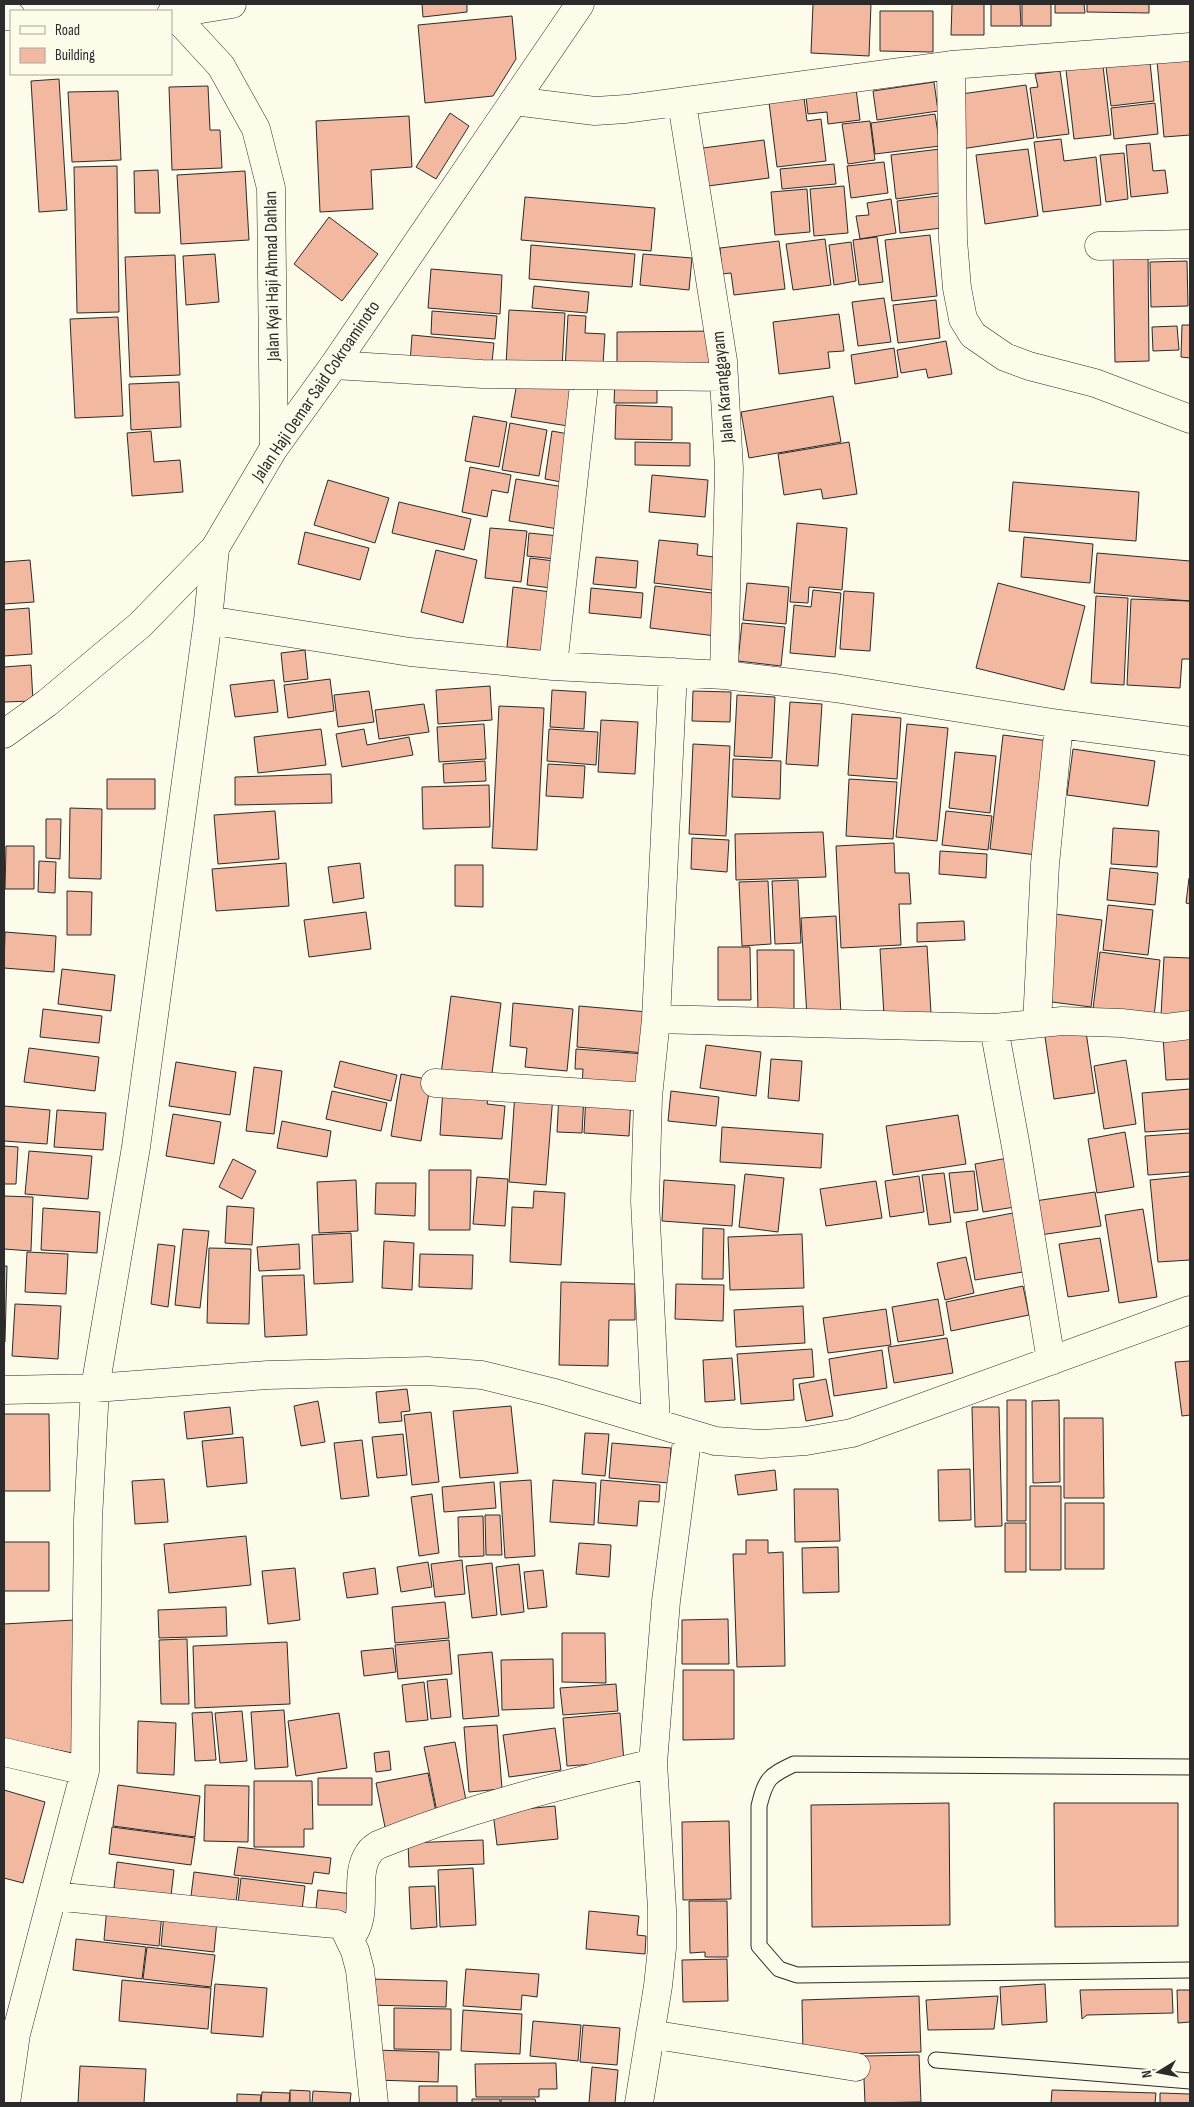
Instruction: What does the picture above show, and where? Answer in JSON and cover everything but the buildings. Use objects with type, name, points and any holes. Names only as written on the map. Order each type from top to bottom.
[{"type":"street","points":[[172,14],[232,4]]},
{"type":"street","name":"Jalan Haji Oemar Said Cokroaminoto","points":[[4,734],[47,703],[140,626],[215,548],[274,448],[334,365],[580,4]]},
{"type":"street","name":"Jalan Kyai Haji Ahmad Dahlan","points":[[172,14],[221,66],[256,129],[271,188],[274,448]]},
{"type":"street","points":[[514,101],[595,110],[682,103],[951,65],[1190,46]]},
{"type":"street","points":[[951,65],[953,240],[957,288],[963,319],[973,335],[1005,357],[1029,366],[1095,384],[1190,419]]},
{"type":"street","name":"Jalan Karanggayam","points":[[682,103],[724,377],[729,469],[724,675]]},
{"type":"street","points":[[1099,246],[1190,244]]},
{"type":"street","points":[[334,365],[482,374],[724,377]]},
{"type":"street","points":[[553,666],[585,376]]},
{"type":"street","points":[[6,2103],[10,2034],[53,1896],[85,1772],[88,1518],[95,1388],[136,1146],[208,620],[215,548]]},
{"type":"street","points":[[208,620],[410,652],[553,666],[724,675],[835,688],[1060,724],[1190,741]]},
{"type":"street","points":[[656,1424],[645,1201],[648,1097],[656,1019],[673,672]]},
{"type":"street","points":[[1037,1023],[1045,864],[1060,724]]},
{"type":"street","points":[[656,1019],[994,1028],[1062,1021],[1122,1023],[1166,1028],[1190,1025]]},
{"type":"street","points":[[994,1028],[1016,1147],[1051,1361]]},
{"type":"street","points":[[435,1083],[648,1097]]},
{"type":"street","points":[[4,1390],[95,1388],[268,1375],[427,1371],[482,1375],[551,1392],[715,1441],[761,1444],[806,1441],[852,1433],[1190,1310]]},
{"type":"street","points":[[639,2103],[658,1986],[662,1938],[653,1763],[666,1600],[688,1433]]},
{"type":"street","points":[[4,1752],[85,1772]]},
{"type":"street","points":[[350,1938],[360,1923],[364,1866],[368,1852],[378,1845],[452,1818],[566,1784],[653,1763]]},
{"type":"street","points":[[53,1896],[336,1924],[344,1928],[355,1951],[360,1970],[374,2103]]},
{"type":"street","points":[[650,2034],[856,2067]]},
{"type":"lane","points":[[1190,1767],[794,1764],[774,1774],[764,1784],[759,1806],[759,1946],[779,1969],[797,1975],[1190,1970]]},
{"type":"lane","points":[[936,2060],[1190,2081]]}]
